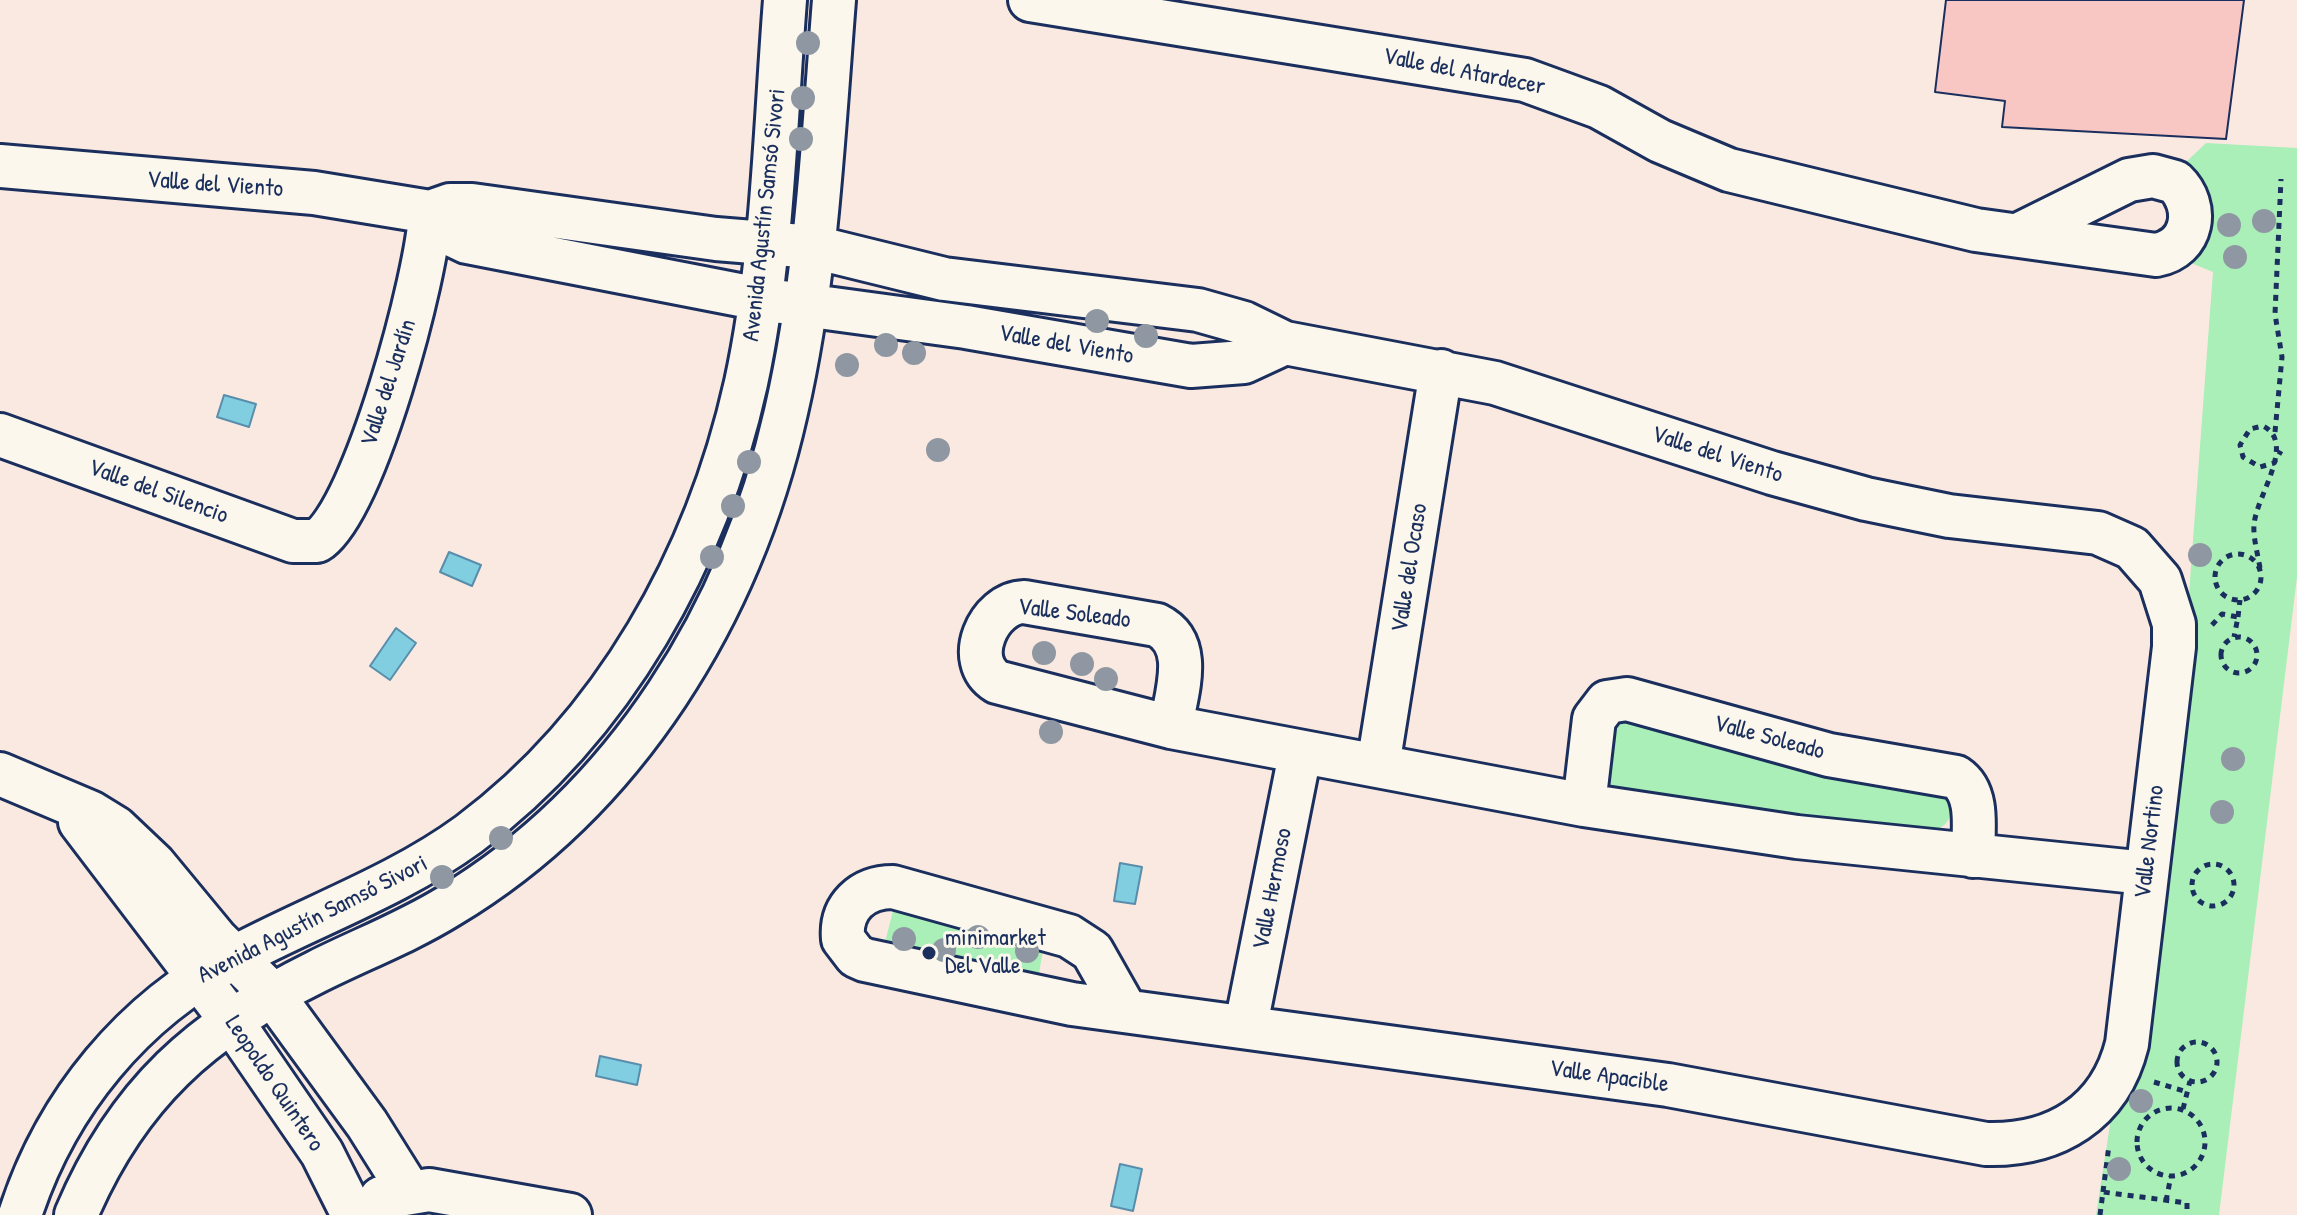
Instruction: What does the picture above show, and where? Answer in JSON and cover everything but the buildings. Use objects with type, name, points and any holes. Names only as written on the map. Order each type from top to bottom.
[{"type":"street","name":"Avenida Agustín Samsó Sivori","points":[[20,1215],[43,1156],[84,1087],[137,1027],[199,977],[236,956],[384,886],[468,834],[540,774],[602,703],[666,599],[714,492],[745,384],[767,244],[785,0]]},
{"type":"street","name":"Avenida Agustín Samsó Sivori","points":[[76,1215],[107,1151],[160,1081],[230,1019],[272,994],[411,928],[488,881],[557,826],[623,755],[684,668],[739,559],[775,456],[806,307],[814,247],[834,0]]},
{"type":"street","name":"Valle del Atardecer","points":[[1030,0],[1525,80],[1599,107],[1660,141],[1729,170],[1976,230],[2020,234]]},
{"type":"street","name":"Valle del Viento","points":[[0,166],[314,193],[430,212],[450,205],[472,205],[716,239],[814,247],[933,277],[1198,310],[1244,323],[1285,343],[1441,371],[1508,387],[1772,473],[1866,499],[1949,516],[2098,533],[2132,548],[2147,561]]},
{"type":"street","name":"Valle del Viento","points":[[430,212],[442,230],[454,238],[806,307],[986,331],[1191,366],[1244,362],[1285,343]]},
{"type":"street","name":"Valle del Jardín","points":[[317,541],[336,523],[384,407],[424,272],[430,212]]},
{"type":"street","points":[[708,288],[716,239]]},
{"type":"street","points":[[860,313],[869,262]]},
{"type":"street","name":"Valle del Viento","points":[[986,331],[993,285]]},
{"type":"street","name":"Valle del Ocaso","points":[[1378,766],[1441,371]]},
{"type":"street","name":"Valle del Silencio","points":[[0,435],[293,541],[317,541]]},
{"type":"street","name":"Valle Nortino","points":[[2085,1117],[2098,1104],[2121,1066],[2174,647],[2170,601],[2147,561]]},
{"type":"street","name":"Valle Soleado","points":[[1171,727],[1181,656],[1175,638],[1167,630],[1157,625],[1024,602],[1004,606],[991,619],[980,659],[982,668],[997,682],[1171,727],[1300,754],[1584,805],[1797,837],[2146,873]]},
{"type":"street","name":"Valle Soleado","points":[[1584,805],[1594,719],[1607,702],[1627,699],[1829,755],[1956,777],[1964,782],[1971,798],[1973,856]]},
{"type":"street","name":"Valle Hermoso","points":[[1246,1025],[1300,754]]},
{"type":"street","name":"Leopoldo Quintero","points":[[0,774],[90,812],[135,846],[216,939],[272,994],[367,1124],[409,1191]]},
{"type":"street","name":"Leopoldo Quintero","points":[[62,801],[230,1019],[322,1153],[347,1213],[409,1191],[449,1193],[570,1215]]},
{"type":"street","name":"Valle Apacible","points":[[1126,1011],[1092,951],[1069,936],[893,887],[866,892],[846,913],[843,939],[848,949],[865,960],[1072,1004],[1126,1011],[1246,1025],[1668,1085],[1986,1144],[2019,1143],[2053,1135],[2085,1117]]},
{"type":"path","points":[[2260,568],[2243,554],[2229,555],[2217,565],[2217,587],[2228,598],[2240,600],[2257,591],[2261,584],[2260,568],[2254,526],[2257,510],[2279,468],[2281,451],[2275,432],[2282,357],[2275,314],[2281,179]]},
{"type":"path","points":[[2275,432],[2263,426],[2250,429],[2242,439],[2241,451],[2248,462],[2260,467],[2274,463],[2281,451]]},
{"type":"path","points":[[2238,617],[2240,600]]},
{"type":"path","points":[[2247,638],[2257,652],[2255,663],[2241,673],[2230,671],[2222,661],[2221,649],[2229,639],[2247,638]]},
{"type":"path","points":[[2204,865],[2218,865],[2230,872],[2232,891],[2225,902],[2206,904],[2195,895],[2192,882],[2204,865]]},
{"type":"path","points":[[2204,1043],[2214,1051],[2216,1069],[2203,1081],[2190,1081],[2178,1066],[2180,1052],[2190,1044],[2204,1043]]},
{"type":"path","points":[[2141,1078],[2187,1092]]},
{"type":"path","points":[[2183,1109],[2190,1081]]},
{"type":"path","points":[[2159,1109],[2183,1109],[2200,1123],[2205,1145],[2196,1165],[2187,1172],[2171,1176],[2146,1166],[2139,1156],[2137,1133],[2149,1114],[2159,1109]]},
{"type":"path","points":[[2166,1201],[2171,1176]]},
{"type":"path","points":[[2100,1215],[2103,1192],[2187,1203],[2187,1215]]},
{"type":"green space","points":[[2206,143],[2297,148],[2297,577],[2219,1215],[2096,1215],[2186,634],[2213,272],[2191,263],[2205,235],[2209,211],[2202,188],[2184,164]]},
{"type":"green space","points":[[1635,721],[1945,796],[1949,818],[1943,826],[1932,831],[1622,793],[1604,779],[1606,743],[1615,725]]},
{"type":"green space","points":[[894,907],[1043,950],[1038,979],[884,946]]},
{"type":"water","points":[[224,395],[256,404],[249,427],[217,417]]},
{"type":"water","points":[[449,552],[481,565],[472,586],[440,572]]},
{"type":"water","points":[[396,628],[416,643],[390,680],[370,666]]},
{"type":"water","points":[[1120,863],[1142,867],[1135,904],[1114,901]]},
{"type":"water","points":[[600,1056],[641,1065],[637,1085],[596,1076]]},
{"type":"water","points":[[1120,1164],[1142,1169],[1133,1211],[1111,1206]]},
{"type":"place","name":"minimarket Del Valle","points":[[929,953]]}]
